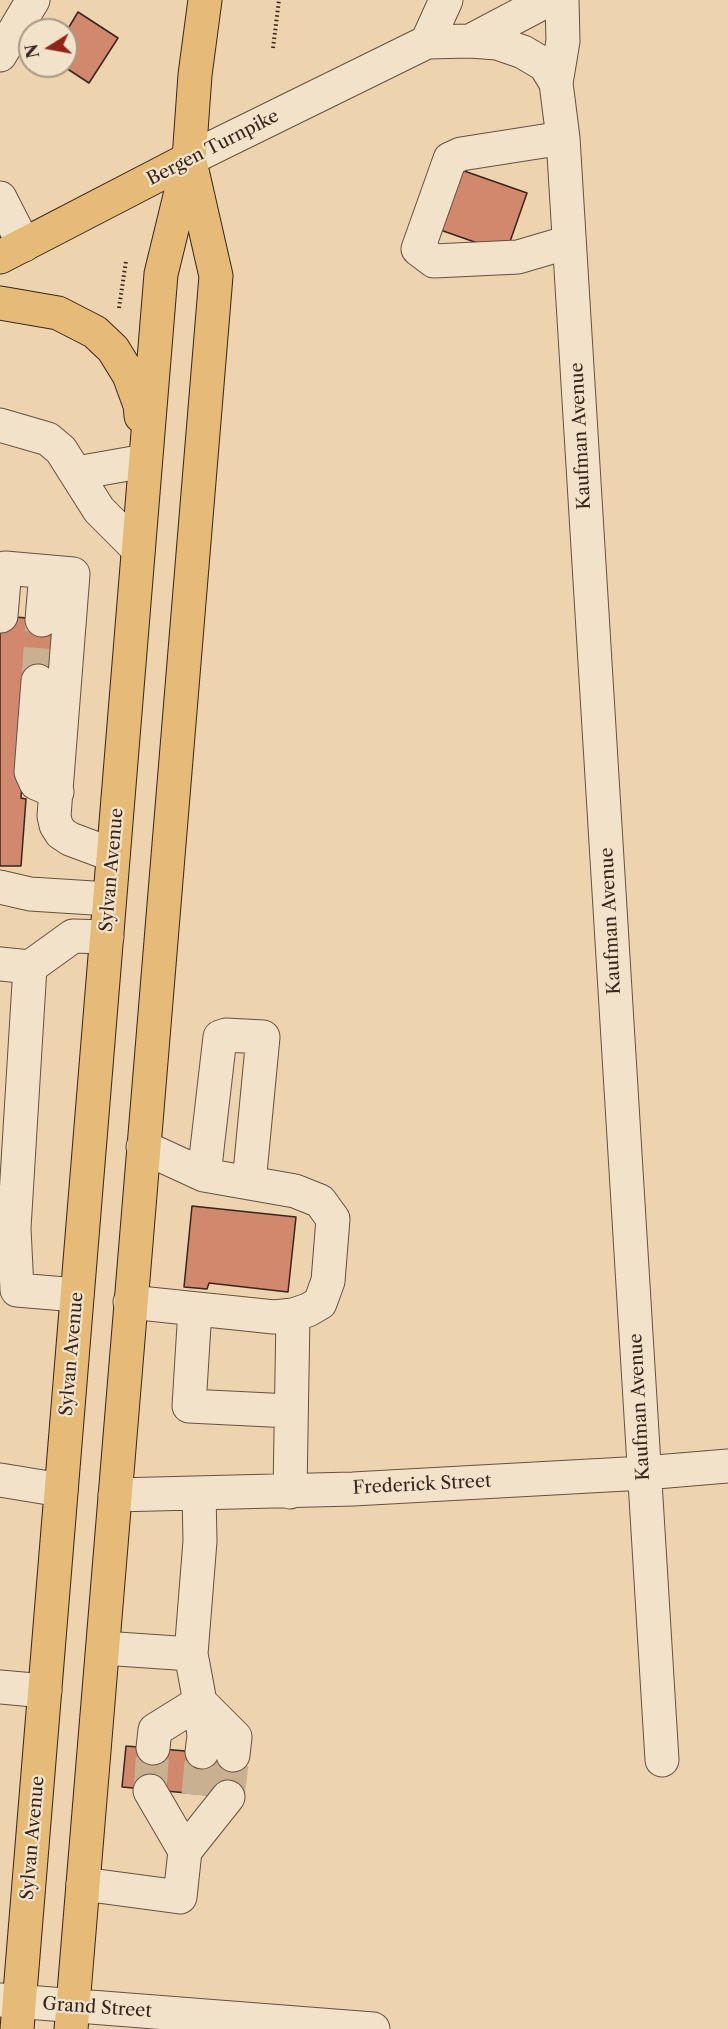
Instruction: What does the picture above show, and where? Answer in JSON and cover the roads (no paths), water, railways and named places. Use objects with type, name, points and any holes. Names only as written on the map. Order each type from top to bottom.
[{"type":"main road","points":[[145,461],[161,274],[189,159],[195,75],[205,0]]},
{"type":"main road","points":[[72,2018],[216,276],[189,159]]},
{"type":"main road","name":"Bergen Turnpike","points":[[12,251],[189,159]]},
{"type":"main road","points":[[0,303],[44,310],[73,319],[95,332],[113,349],[129,375],[140,405],[145,461]]},
{"type":"main road","name":"Sylvan Avenue","points":[[12,2010],[45,1691],[145,461]]},
{"type":"street","points":[[0,54],[33,0]]},
{"type":"street","points":[[427,42],[446,0]]},
{"type":"street","name":"Bergen Turnpike","points":[[189,159],[427,42],[470,40],[548,0]]},
{"type":"street","name":"Kaufman Avenue","points":[[562,0],[563,41],[556,83],[563,138],[662,1761]]},
{"type":"street","points":[[470,40],[497,43],[523,52],[545,65],[556,83]]},
{"type":"street","points":[[563,138],[461,154],[450,159],[418,249],[434,261],[518,257],[569,242]]},
{"type":"street","points":[[0,198],[12,251]]},
{"type":"street","points":[[0,424],[48,439],[61,450],[99,510],[138,549]]},
{"type":"street","points":[[77,473],[145,461]]},
{"type":"street","points":[[1,616],[5,568],[73,574],[54,816],[61,833],[70,839],[113,855]]},
{"type":"street","points":[[42,620],[46,572]]},
{"type":"street","points":[[38,681],[31,772],[36,783],[57,792]]},
{"type":"street","points":[[0,887],[30,894],[109,898]]},
{"type":"street","points":[[77,1296],[17,1290],[14,1228],[8,1195],[15,965],[73,936],[107,937]]},
{"type":"street","points":[[204,1175],[220,1037],[226,1035],[263,1037],[249,1183]]},
{"type":"street","points":[[130,1302],[274,1317],[293,1315],[320,1303],[328,1281],[333,1219],[320,1201],[295,1191],[204,1175],[143,1147]]},
{"type":"street","points":[[195,1309],[189,1406],[290,1411]]},
{"type":"street","points":[[290,1492],[293,1315]]},
{"type":"street","name":"Frederick Street","points":[[116,1495],[290,1492],[644,1473],[728,1466]]},
{"type":"street","points":[[0,1480],[61,1490]]},
{"type":"street","points":[[199,1493],[200,1541],[191,1654],[200,1702],[235,1737],[217,1754]]},
{"type":"street","points":[[103,1648],[191,1654]]},
{"type":"street","points":[[0,1687],[45,1691]]},
{"type":"street","points":[[153,1748],[155,1730],[200,1702]]},
{"type":"street","points":[[150,1791],[185,1851]]},
{"type":"street","points":[[83,1884],[180,1897],[185,1851],[213,1796]]},
{"type":"street","name":"Grand Street","points":[[12,2010],[72,2018],[373,2029]]},
{"type":"tunnel","points":[[38,681],[42,620]]},
{"type":"tunnel","points":[[150,1791],[153,1748]]},
{"type":"tunnel","points":[[198,1795],[202,1752]]},
{"type":"tunnel","points":[[228,1797],[233,1755]]}]
